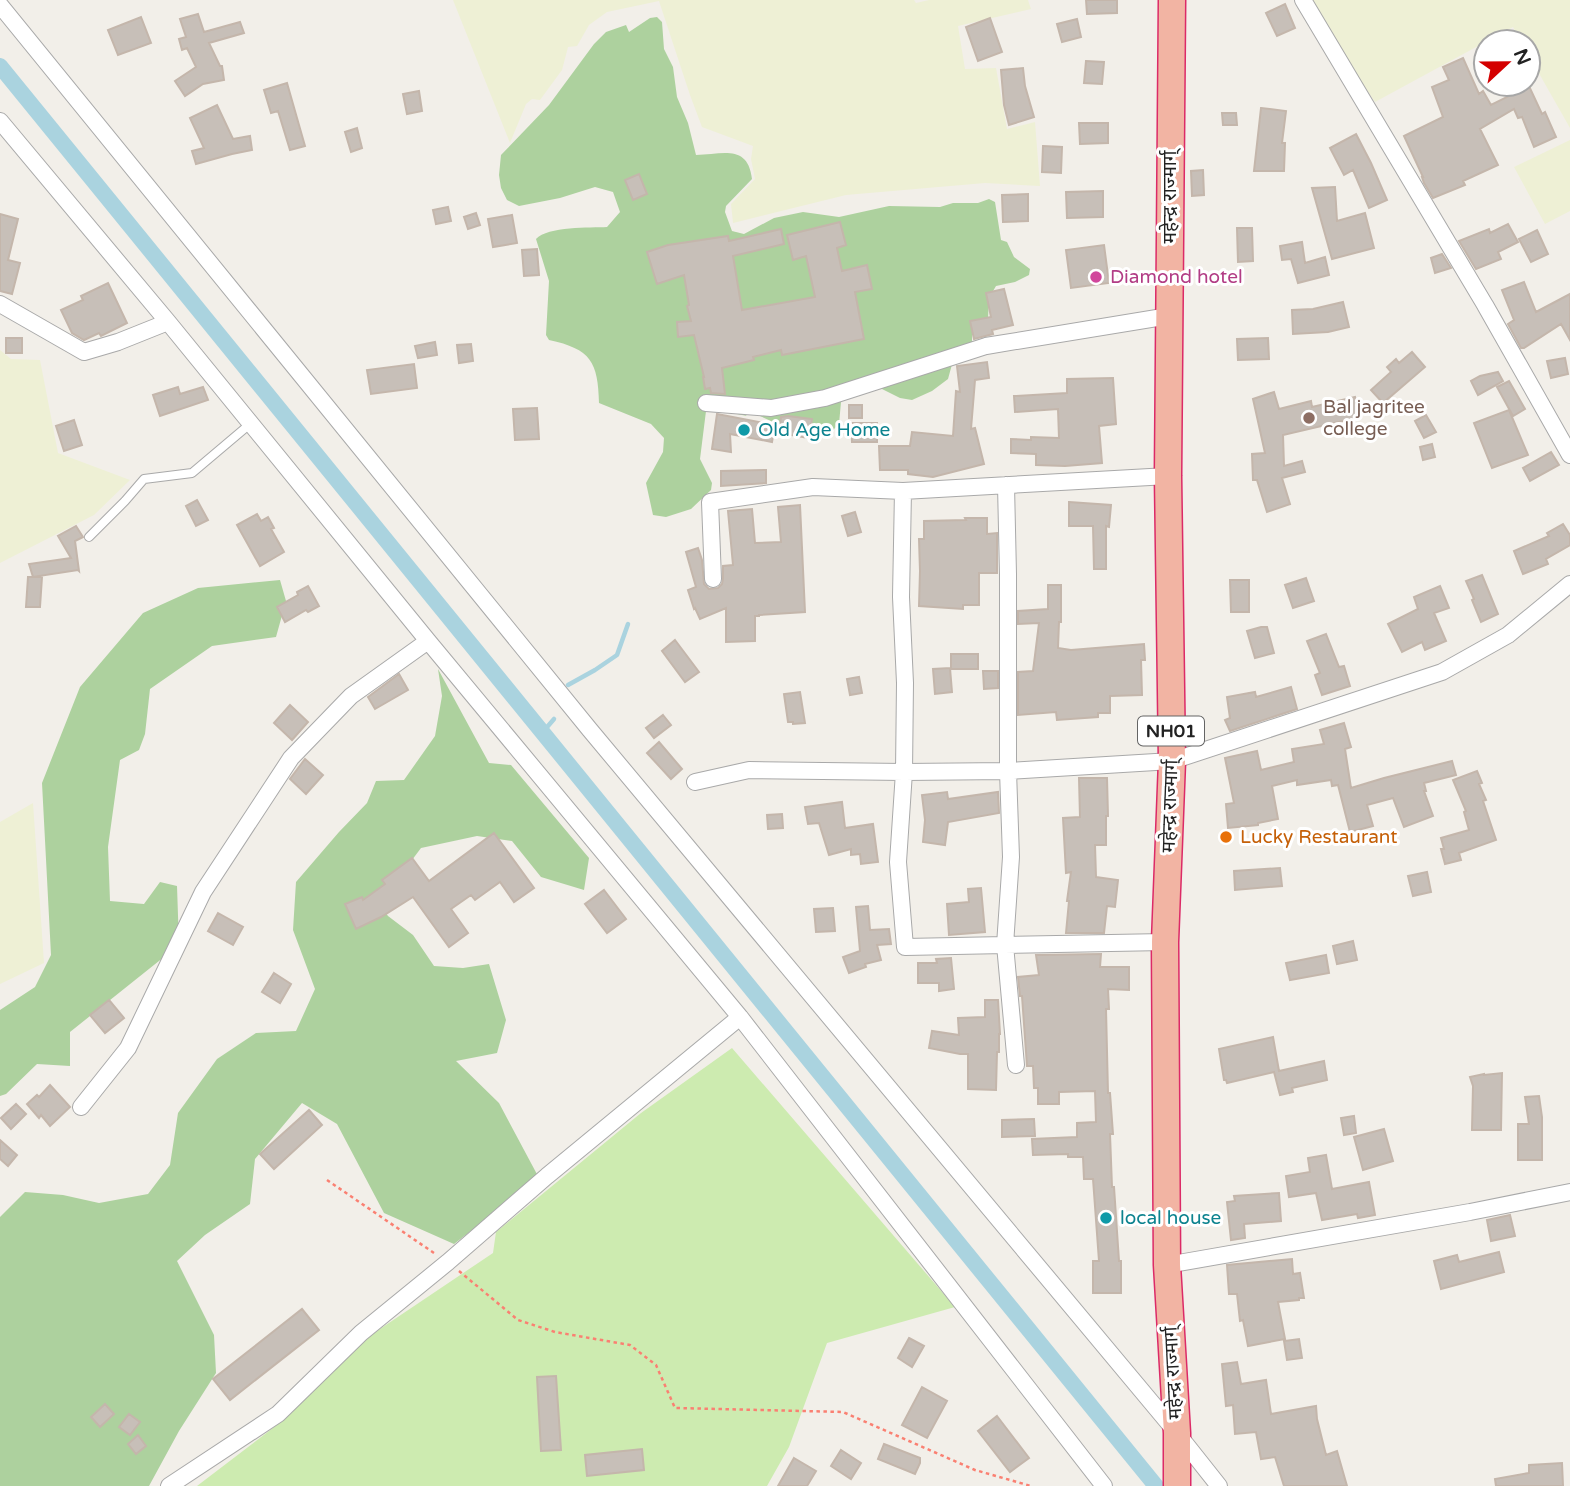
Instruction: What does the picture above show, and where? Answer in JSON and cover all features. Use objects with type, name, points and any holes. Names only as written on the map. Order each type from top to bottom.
[{"type":"highway","name":"महेन्द्र राज्मार्ग्","points":[[1172,0],[1168,477],[1172,761],[1165,942],[1167,1265],[1177,1474]]},
{"type":"street","points":[[1303,0],[1485,305],[1570,455]]},
{"type":"street","points":[[0,5],[590,730],[1219,1486]]},
{"type":"street","points":[[0,121],[740,1017],[1104,1486]]},
{"type":"street","points":[[0,304],[84,352],[168,322]]},
{"type":"street","points":[[706,403],[771,408],[825,398],[986,346],[1169,316]]},
{"type":"street","points":[[713,579],[710,502],[813,487],[903,491],[1168,477]]},
{"type":"street","points":[[1006,485],[1011,858],[1005,945],[1016,1065]]},
{"type":"street","points":[[903,491],[901,597],[905,683],[904,772],[898,862],[905,947],[1165,942]]},
{"type":"street","points":[[695,782],[749,770],[1008,771],[1172,761],[1442,672],[1508,635],[1570,584]]},
{"type":"street","points":[[81,1107],[128,1048],[203,892],[291,758],[351,696],[428,641]]},
{"type":"street","points":[[169,1486],[278,1414],[361,1332],[740,1017]]},
{"type":"street","points":[[1167,1265],[1570,1192]]},
{"type":"lane","points":[[89,537],[144,479],[192,473],[250,424]]},
{"type":"path","points":[[327,1180],[448,1262],[519,1320],[555,1332],[630,1345],[656,1366],[675,1408],[843,1412],[975,1469],[1031,1486]]},
{"type":"green space","points":[[453,0],[914,0],[916,3],[929,0],[1028,0],[1031,9],[958,26],[965,69],[996,68],[1007,129],[1035,122],[1040,186],[985,183],[846,195],[733,223],[731,204],[755,179],[751,159],[753,146],[702,127],[659,1],[607,12],[589,25],[577,46],[568,47],[562,70],[540,100],[532,99],[526,104],[510,143]]},
{"type":"green space","points":[[1305,0],[1570,0],[1570,128],[1542,79],[1542,28],[1472,28],[1472,49],[1375,102]]},
{"type":"green space","points":[[657,17],[662,22],[664,49],[673,67],[677,97],[688,123],[696,155],[733,154],[745,160],[750,168],[752,179],[726,206],[725,212],[732,231],[744,234],[774,218],[803,212],[839,217],[889,206],[940,207],[953,203],[978,203],[989,199],[995,202],[1001,240],[1007,242],[1014,257],[1030,269],[1029,275],[1015,282],[996,286],[989,298],[988,319],[972,327],[972,353],[954,357],[948,379],[932,391],[912,400],[900,398],[876,386],[850,393],[841,402],[839,424],[828,435],[817,429],[791,430],[760,416],[744,405],[740,411],[747,416],[706,411],[700,459],[712,483],[711,490],[691,509],[666,517],[653,515],[646,483],[663,452],[664,438],[651,424],[599,403],[597,377],[589,360],[583,353],[549,340],[546,335],[549,281],[536,239],[559,230],[607,227],[620,212],[613,192],[595,187],[560,198],[519,206],[507,200],[499,175],[501,155],[549,105],[606,32],[626,25],[629,32],[650,18]]},
{"type":"green space","points":[[1570,140],[1570,211],[1545,224],[1514,167]]},
{"type":"green space","points":[[0,350],[11,359],[40,360],[58,453],[130,480],[94,515],[0,563]]},
{"type":"green space","points":[[280,580],[286,601],[276,637],[212,646],[150,689],[145,734],[139,750],[120,760],[108,847],[110,901],[144,904],[160,882],[177,886],[179,945],[70,1032],[70,1066],[37,1064],[6,1094],[0,1096],[0,1010],[35,987],[51,955],[42,783],[80,687],[143,613],[198,588]]},
{"type":"green space","points":[[438,669],[489,763],[511,765],[589,858],[584,890],[541,877],[512,841],[477,836],[421,848],[400,876],[374,897],[388,916],[413,935],[434,966],[463,968],[489,964],[506,1020],[497,1053],[456,1061],[499,1103],[539,1178],[454,1244],[384,1213],[337,1124],[302,1103],[255,1159],[250,1204],[205,1235],[177,1261],[214,1335],[216,1373],[179,1431],[149,1486],[0,1486],[0,1217],[25,1192],[63,1195],[99,1203],[148,1194],[170,1165],[178,1113],[217,1059],[256,1033],[296,1031],[315,989],[293,930],[296,882],[367,803],[376,781],[404,780],[435,736],[442,696]]},
{"type":"green space","points":[[33,803],[44,963],[0,984],[0,822]]},
{"type":"green space","points":[[732,1048],[955,1307],[827,1343],[789,1447],[767,1486],[197,1486],[282,1421],[368,1337],[493,1253],[496,1232],[641,1113]]},
{"type":"building","points":[[1086,0],[1117,0],[1117,13],[1087,14]]},
{"type":"building","points":[[1285,4],[1295,28],[1277,36],[1266,13]]},
{"type":"building","points":[[198,14],[204,32],[240,22],[244,33],[209,43],[222,66],[224,80],[203,84],[185,96],[175,81],[196,67],[187,48],[182,50],[179,39],[186,37],[180,19]]},
{"type":"building","points":[[141,17],[151,43],[118,55],[108,30]]},
{"type":"building","points":[[990,18],[1002,52],[978,61],[966,27]]},
{"type":"building","points":[[1077,19],[1081,37],[1062,42],[1057,24]]},
{"type":"building","points":[[1463,58],[1472,78],[1472,98],[1487,98],[1491,105],[1505,98],[1535,98],[1542,114],[1545,112],[1556,137],[1534,147],[1522,117],[1518,118],[1514,109],[1480,129],[1498,165],[1463,181],[1465,185],[1433,198],[1404,136],[1443,117],[1432,87],[1449,80],[1443,67]]},
{"type":"building","points":[[1086,61],[1104,62],[1102,84],[1084,83]]},
{"type":"building","points":[[1023,68],[1034,117],[1009,125],[1001,70]]},
{"type":"building","points":[[287,83],[305,146],[290,150],[278,111],[271,113],[264,90]]},
{"type":"building","points":[[419,91],[422,111],[407,114],[403,94]]},
{"type":"building","points":[[217,105],[233,139],[250,136],[252,150],[196,164],[192,151],[204,148],[190,118]]},
{"type":"building","points":[[1261,108],[1286,111],[1282,143],[1285,143],[1284,171],[1254,171]]},
{"type":"building","points":[[1222,113],[1236,113],[1237,125],[1223,125]]},
{"type":"building","points":[[1079,123],[1108,123],[1108,143],[1080,144]]},
{"type":"building","points":[[357,128],[362,148],[351,152],[345,132]]},
{"type":"building","points":[[1356,134],[1387,200],[1369,208],[1353,170],[1344,175],[1330,148]]},
{"type":"building","points":[[1043,146],[1062,147],[1061,173],[1042,172]]},
{"type":"building","points":[[1203,170],[1204,195],[1192,196],[1191,171]]},
{"type":"building","points":[[639,174],[647,194],[633,200],[625,180]]},
{"type":"building","points":[[1335,187],[1337,221],[1365,213],[1374,248],[1332,259],[1312,188]]},
{"type":"building","points":[[1103,191],[1103,217],[1067,218],[1066,192]]},
{"type":"building","points":[[1028,194],[1028,221],[1003,222],[1002,195]]},
{"type":"building","points":[[448,207],[451,221],[436,224],[433,210]]},
{"type":"building","points":[[476,213],[480,225],[468,229],[464,217]]},
{"type":"building","points":[[0,214],[18,219],[8,260],[20,263],[12,294],[0,291]]},
{"type":"building","points":[[512,215],[517,243],[493,247],[488,219]]},
{"type":"building","points":[[840,222],[846,245],[837,248],[842,271],[867,265],[872,289],[855,292],[864,339],[782,355],[781,350],[753,357],[754,360],[722,368],[725,394],[711,393],[710,388],[705,389],[694,335],[678,337],[677,322],[691,321],[684,275],[657,284],[647,252],[668,245],[728,236],[729,241],[781,229],[784,244],[733,256],[742,310],[815,297],[806,256],[793,260],[787,235]]},
{"type":"building","points":[[1508,224],[1518,242],[1498,252],[1501,259],[1476,269],[1459,241],[1489,229],[1490,233]]},
{"type":"building","points":[[1237,228],[1252,228],[1253,261],[1238,262]]},
{"type":"building","points":[[1537,230],[1548,254],[1531,262],[1519,239]]},
{"type":"building","points":[[1302,242],[1305,263],[1325,257],[1329,275],[1298,283],[1291,259],[1282,260],[1280,246]]},
{"type":"building","points":[[1104,245],[1109,283],[1071,288],[1066,250]]},
{"type":"building","points":[[537,249],[539,275],[524,276],[522,250]]},
{"type":"building","points":[[1442,254],[1451,268],[1435,273],[1431,258]]},
{"type":"building","points":[[1524,282],[1536,312],[1570,294],[1570,340],[1561,324],[1521,348],[1508,324],[1514,320],[1502,290]]},
{"type":"building","points":[[108,283],[127,323],[101,336],[99,333],[84,340],[72,333],[61,310],[83,300],[81,296]]},
{"type":"building","points":[[1004,289],[1013,325],[992,330],[993,334],[974,339],[970,321],[991,317],[986,293]]},
{"type":"building","points":[[1343,302],[1349,327],[1328,332],[1293,334],[1292,310],[1313,309]]},
{"type":"building","points":[[6,338],[22,338],[22,353],[6,353]]},
{"type":"building","points":[[1268,338],[1269,359],[1238,360],[1237,339]]},
{"type":"building","points":[[435,342],[437,355],[418,358],[415,346]]},
{"type":"building","points":[[471,344],[473,361],[459,363],[457,345]]},
{"type":"building","points":[[1412,352],[1425,367],[1383,403],[1371,390],[1391,372],[1387,367],[1396,359],[1399,363]]},
{"type":"building","points":[[1565,358],[1568,374],[1551,378],[1547,361]]},
{"type":"building","points":[[987,362],[989,378],[975,380],[971,429],[975,428],[984,464],[933,477],[908,474],[908,470],[880,470],[879,446],[910,446],[912,432],[953,436],[956,391],[960,392],[957,366]]},
{"type":"building","points":[[414,364],[417,388],[371,394],[367,370]]},
{"type":"building","points":[[1498,372],[1503,381],[1478,395],[1471,381]]},
{"type":"building","points":[[1113,378],[1116,424],[1099,426],[1102,463],[1036,465],[1036,454],[1011,453],[1011,439],[1059,438],[1058,409],[1015,412],[1014,396],[1067,393],[1067,379]]},
{"type":"building","points":[[1509,381],[1525,409],[1513,416],[1497,387]]},
{"type":"building","points":[[178,387],[180,394],[203,387],[208,400],[160,416],[153,395]]},
{"type":"building","points":[[1274,392],[1279,409],[1311,401],[1312,407],[1355,397],[1360,417],[1283,435],[1284,466],[1302,461],[1305,472],[1282,478],[1290,504],[1267,512],[1257,480],[1253,480],[1252,454],[1265,453],[1253,399]]},
{"type":"building","points":[[849,405],[862,405],[862,418],[849,418]]},
{"type":"building","points":[[537,408],[539,439],[515,440],[513,409]]},
{"type":"building","points":[[1509,410],[1528,455],[1492,468],[1474,423]]},
{"type":"building","name":"Old Age Home","points":[[717,414],[775,425],[772,442],[730,434],[731,452],[712,449]]},
{"type":"building","points":[[1426,415],[1436,432],[1424,438],[1415,421]]},
{"type":"building","name":"Old Age Home","points":[[781,417],[812,419],[809,438],[779,433]]},
{"type":"building","points":[[74,420],[82,445],[64,451],[56,426]]},
{"type":"building","points":[[851,423],[877,423],[877,442],[852,442]]},
{"type":"building","points":[[1432,444],[1435,457],[1423,460],[1420,447]]},
{"type":"building","points":[[1551,452],[1559,465],[1530,481],[1523,468]]},
{"type":"building","name":"Old Age Home","points":[[766,470],[766,483],[721,486],[721,471]]},
{"type":"building","points":[[197,500],[208,520],[196,526],[186,506]]},
{"type":"building","points":[[1069,502],[1111,505],[1109,527],[1106,526],[1106,569],[1094,569],[1093,526],[1069,526]]},
{"type":"building","points":[[800,505],[805,612],[755,616],[755,641],[726,642],[726,608],[700,619],[694,609],[688,590],[696,587],[686,552],[698,548],[704,584],[709,589],[718,588],[722,584],[723,566],[733,565],[728,511],[752,509],[755,543],[781,542],[778,507]]},
{"type":"building","points":[[855,512],[861,532],[848,536],[842,516]]},
{"type":"building","points":[[257,514],[261,521],[268,517],[274,528],[271,529],[284,552],[260,566],[237,525]]},
{"type":"building","points":[[965,518],[987,518],[987,534],[997,533],[997,573],[979,573],[979,605],[963,605],[963,609],[919,606],[919,539],[924,539],[924,521],[966,520]]},
{"type":"building","points":[[1563,524],[1570,535],[1570,545],[1546,559],[1548,564],[1523,574],[1514,551],[1549,536],[1547,533]]},
{"type":"building","points":[[76,526],[83,537],[75,541],[79,571],[33,577],[29,564],[71,558],[58,536]]},
{"type":"building","points":[[1482,575],[1498,614],[1481,622],[1466,581]]},
{"type":"building","points":[[28,577],[42,577],[40,607],[26,607]]},
{"type":"building","points":[[1306,578],[1314,601],[1293,608],[1285,585]]},
{"type":"building","points":[[1230,580],[1249,580],[1249,612],[1231,612]]},
{"type":"building","points":[[1048,585],[1061,585],[1058,648],[1071,650],[1144,644],[1145,660],[1141,660],[1142,695],[1110,696],[1110,713],[1098,713],[1098,717],[1057,720],[1056,712],[1018,715],[1018,672],[1033,671],[1039,623],[1018,624],[1018,611],[1048,609]]},
{"type":"building","points":[[308,586],[319,606],[285,622],[277,607]]},
{"type":"building","points":[[1440,586],[1449,608],[1434,613],[1446,641],[1425,650],[1422,642],[1402,652],[1388,624],[1418,609],[1414,597]]},
{"type":"building","points":[[1267,627],[1274,653],[1255,658],[1247,631]]},
{"type":"building","points":[[1326,634],[1339,667],[1344,666],[1350,686],[1322,695],[1315,675],[1320,673],[1307,641]]},
{"type":"building","points":[[675,640],[699,672],[685,682],[662,651]]},
{"type":"building","points":[[951,654],[978,654],[978,669],[951,669]]},
{"type":"building","points":[[950,668],[952,692],[935,694],[933,669]]},
{"type":"building","points":[[983,671],[998,671],[998,688],[984,689]]},
{"type":"building","points":[[399,674],[408,690],[375,709],[368,697]]},
{"type":"building","points":[[859,677],[862,693],[850,695],[847,679]]},
{"type":"building","points":[[1291,687],[1297,709],[1230,731],[1225,720],[1230,718],[1227,697],[1255,692],[1256,697]]},
{"type":"building","points":[[800,692],[805,723],[793,724],[788,722],[784,694]]},
{"type":"building","points":[[290,705],[308,722],[292,740],[274,723]]},
{"type":"building","points":[[663,715],[671,725],[654,738],[646,728]]},
{"type":"building","points":[[1344,723],[1351,747],[1345,749],[1351,788],[1452,761],[1456,775],[1424,783],[1424,791],[1433,816],[1404,827],[1393,798],[1367,805],[1373,826],[1350,832],[1338,785],[1332,786],[1331,780],[1297,785],[1297,780],[1272,786],[1278,819],[1258,825],[1228,828],[1226,804],[1234,803],[1225,758],[1257,751],[1261,770],[1294,762],[1292,749],[1324,744],[1320,730]]},
{"type":"building","points":[[659,742],[682,769],[671,779],[647,753]]},
{"type":"building","points":[[305,759],[323,775],[306,794],[290,779]]},
{"type":"building","points":[[1477,771],[1486,800],[1483,801],[1496,840],[1459,853],[1461,860],[1445,864],[1441,838],[1469,830],[1464,812],[1466,811],[1453,780]]},
{"type":"building","points":[[1079,778],[1107,778],[1106,845],[1095,845],[1096,877],[1118,880],[1115,907],[1107,906],[1104,933],[1066,933],[1071,872],[1066,873],[1063,818],[1080,817]]},
{"type":"building","points":[[947,792],[948,799],[998,792],[999,813],[948,822],[945,845],[923,842],[925,820],[922,795]]},
{"type":"building","points":[[842,802],[845,828],[873,824],[878,862],[861,864],[860,854],[851,855],[851,849],[829,855],[819,823],[808,824],[805,807]]},
{"type":"building","points":[[782,814],[783,828],[768,829],[767,815]]},
{"type":"building","points":[[494,833],[534,888],[514,902],[500,882],[475,900],[471,895],[451,909],[468,933],[449,947],[413,897],[356,929],[345,904],[362,897],[363,900],[385,884],[382,880],[412,858],[429,881]]},
{"type":"building","points":[[1280,868],[1282,886],[1235,890],[1234,871]]},
{"type":"building","points":[[1427,872],[1431,892],[1413,896],[1408,876]]},
{"type":"building","points":[[981,888],[985,932],[949,935],[947,904],[969,902],[968,889]]},
{"type":"building","points":[[604,890],[626,919],[607,933],[585,904]]},
{"type":"building","points":[[868,906],[870,930],[889,929],[891,944],[877,945],[881,960],[865,964],[866,967],[849,973],[843,957],[860,951],[856,907]]},
{"type":"building","points":[[833,908],[835,931],[816,932],[814,909]]},
{"type":"building","points":[[218,913],[243,927],[233,945],[208,931]]},
{"type":"building","points":[[1353,941],[1357,960],[1337,964],[1333,946]]},
{"type":"building","points":[[1101,954],[1100,967],[1129,967],[1129,990],[1108,989],[1109,1009],[1106,1009],[1108,1093],[1113,1134],[1110,1134],[1112,1187],[1121,1261],[1121,1293],[1093,1293],[1093,1261],[1099,1261],[1093,1179],[1084,1179],[1083,1157],[1068,1157],[1068,1154],[1033,1155],[1032,1139],[1077,1137],[1077,1123],[1096,1122],[1095,1091],[1059,1092],[1059,1104],[1038,1104],[1033,1066],[1027,1066],[1018,977],[1039,975],[1036,955]]},
{"type":"building","points":[[1326,955],[1329,973],[1290,980],[1286,963]]},
{"type":"building","points":[[951,958],[954,989],[939,991],[939,983],[918,983],[918,963],[937,963],[936,959]]},
{"type":"building","points":[[274,973],[291,984],[280,1003],[262,992]]},
{"type":"building","points":[[109,1000],[124,1018],[105,1033],[90,1015]]},
{"type":"building","points":[[985,1000],[998,1000],[1000,1034],[996,1090],[968,1089],[968,1054],[929,1048],[932,1031],[959,1035],[958,1018],[985,1017]]},
{"type":"building","points":[[1273,1037],[1279,1071],[1324,1061],[1327,1080],[1292,1088],[1293,1092],[1280,1095],[1274,1072],[1227,1083],[1224,1080],[1219,1049]]},
{"type":"building","points":[[1502,1073],[1501,1130],[1472,1130],[1473,1086],[1470,1077]]},
{"type":"building","points":[[50,1085],[70,1107],[50,1126],[27,1104],[37,1095],[39,1097]]},
{"type":"building","points":[[1539,1096],[1542,1160],[1518,1160],[1518,1124],[1529,1124],[1525,1097]]},
{"type":"building","points":[[16,1104],[26,1114],[11,1129],[1,1118]]},
{"type":"building","points":[[309,1110],[322,1125],[274,1169],[260,1154]]},
{"type":"building","points":[[1354,1116],[1356,1133],[1344,1135],[1341,1118]]},
{"type":"building","points":[[1034,1119],[1035,1136],[1002,1137],[1002,1120]]},
{"type":"building","points":[[1384,1129],[1393,1161],[1363,1170],[1354,1137]]},
{"type":"building","points":[[0,1140],[17,1155],[8,1166],[0,1159]]},
{"type":"building","points":[[1326,1155],[1332,1189],[1369,1182],[1375,1215],[1358,1218],[1357,1214],[1322,1220],[1316,1193],[1289,1197],[1286,1176],[1310,1172],[1308,1158]]},
{"type":"building","points":[[1279,1193],[1281,1221],[1244,1224],[1245,1238],[1231,1240],[1227,1202],[1235,1201],[1234,1196]]},
{"type":"building","points":[[1510,1215],[1515,1236],[1491,1241],[1487,1220]]},
{"type":"building","points":[[1499,1252],[1504,1272],[1441,1289],[1434,1261],[1457,1255],[1459,1262]]},
{"type":"building","points":[[1292,1259],[1293,1274],[1300,1273],[1304,1298],[1278,1302],[1285,1339],[1248,1346],[1243,1320],[1240,1321],[1237,1294],[1229,1294],[1227,1265]]},
{"type":"building","points":[[302,1309],[319,1330],[230,1400],[213,1379]]},
{"type":"building","points":[[909,1338],[924,1346],[912,1367],[898,1358]]},
{"type":"building","points":[[1299,1339],[1302,1358],[1287,1360],[1284,1341]]},
{"type":"building","points":[[1237,1362],[1241,1384],[1266,1380],[1271,1414],[1316,1406],[1326,1455],[1337,1451],[1347,1486],[1284,1486],[1275,1457],[1261,1459],[1256,1432],[1235,1434],[1233,1405],[1226,1406],[1222,1364]]},
{"type":"building","points":[[556,1376],[561,1450],[541,1451],[537,1377]]},
{"type":"building","points":[[922,1387],[947,1401],[927,1438],[902,1425]]},
{"type":"building","points":[[105,1404],[114,1414],[100,1427],[91,1417]]},
{"type":"building","points":[[129,1414],[140,1422],[130,1435],[119,1427]]},
{"type":"building","points":[[997,1416],[1029,1458],[1010,1472],[978,1431]]},
{"type":"building","points":[[138,1435],[146,1446],[136,1454],[128,1444]]},
{"type":"building","points":[[884,1444],[920,1458],[915,1474],[878,1459]]},
{"type":"building","points":[[642,1449],[644,1470],[587,1476],[585,1455]]},
{"type":"building","points":[[841,1450],[861,1463],[851,1479],[831,1466]]},
{"type":"building","points":[[794,1458],[816,1471],[807,1486],[778,1486]]},
{"type":"building","points":[[1562,1463],[1563,1486],[1496,1486],[1495,1479],[1529,1473],[1529,1465]]},
{"type":"waterway","points":[[0,66],[1156,1486]]},
{"type":"waterway","points":[[568,685],[617,655],[628,624]]},
{"type":"waterway","points":[[542,733],[554,719]]},
{"type":"place","name":"Diamond hotel","points":[[1096,277]]},
{"type":"place","name":"Bal jagritee college","points":[[1309,418]]},
{"type":"place","name":"Old Age Home","points":[[744,430]]},
{"type":"place","name":"Lucky Restaurant","points":[[1226,837]]},
{"type":"place","name":"local house","points":[[1106,1218]]}]
